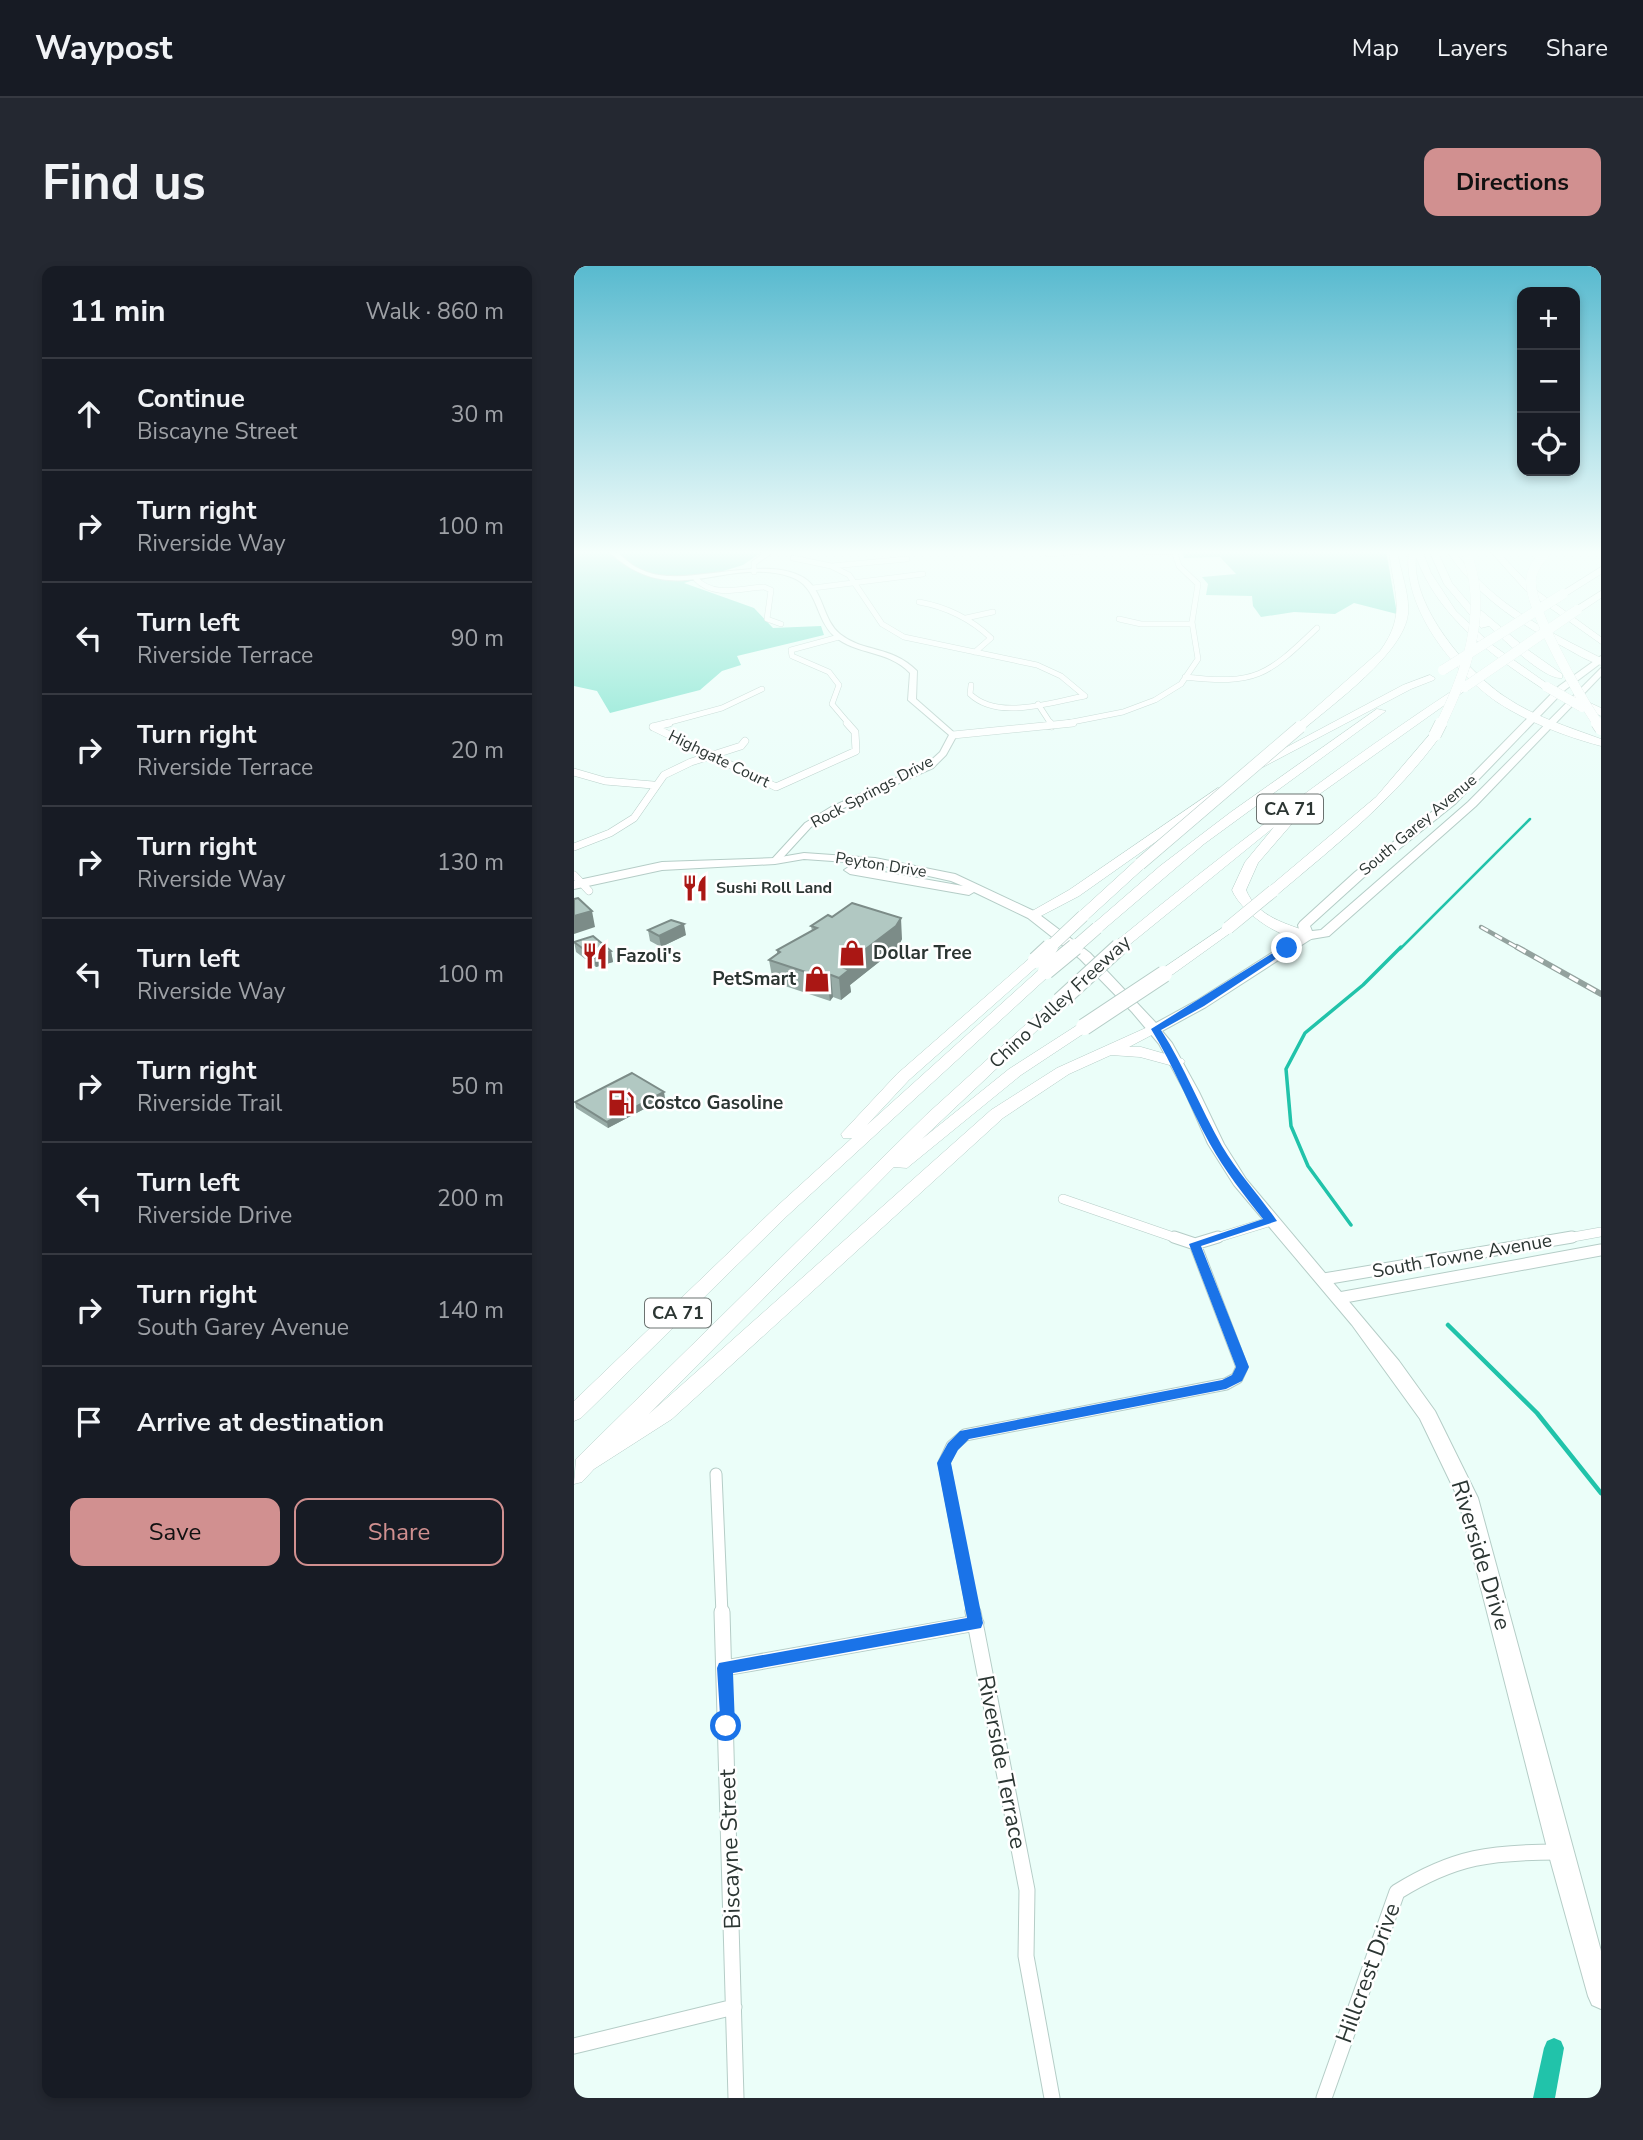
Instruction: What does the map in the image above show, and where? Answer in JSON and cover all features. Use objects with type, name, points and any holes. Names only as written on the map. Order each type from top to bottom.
[{"type":"highway","points":[[1041,965],[1083,916],[1384,653],[1397,635]]},
{"type":"highway","points":[[1441,635],[1487,689],[1535,718],[1601,743]]},
{"type":"highway","points":[[833,1218],[1015,1072],[1164,974],[1228,928],[1380,800],[1414,764],[1435,735],[1452,700],[1471,635]]},
{"type":"highway","points":[[1478,635],[1496,652],[1601,707]]},
{"type":"highway","points":[[1486,635],[1517,661],[1552,681]]},
{"type":"highway","points":[[1496,635],[1552,681]]},
{"type":"highway","name":"Chino Valley Freeway","points":[[574,1413],[1041,965],[1097,928],[1158,872],[1217,826],[1430,678],[1497,635]]},
{"type":"highway","points":[[1503,635],[1552,681]]},
{"type":"highway","name":"Chino Valley Freeway","points":[[579,1470],[933,1118],[1124,942],[1261,829],[1387,738],[1540,635]]},
{"type":"highway","points":[[1550,635],[1600,663]]},
{"type":"highway","points":[[1552,635],[1586,706],[1601,729]]},
{"type":"highway","points":[[1031,915],[1074,893],[1259,765],[1407,687],[1430,678]]},
{"type":"highway","points":[[1589,701],[1601,716]]},
{"type":"highway","points":[[1307,936],[1255,912],[1242,900],[1239,886],[1244,875],[1274,835],[1333,777]]},
{"type":"highway","points":[[579,1470],[665,1414],[997,1114],[1051,1078],[1156,1029]]},
{"type":"highway","points":[[1103,1052],[1141,1052],[1177,1062]]},
{"type":"main road","name":"South Garey Avenue","points":[[1307,936],[1304,925],[1359,875],[1451,802],[1562,688],[1600,663]]},
{"type":"main road","name":"South Garey Avenue","points":[[1156,1029],[1201,1004],[1307,936],[1325,933],[1425,848],[1549,723],[1600,663]]},
{"type":"main road","points":[[1505,769],[1502,763],[1506,747]]},
{"type":"main road","name":"Peyton Drive","points":[[574,895],[580,883],[667,873],[681,867],[775,860],[797,866],[870,871],[983,893],[1031,915],[1085,956],[1156,1029]]},
{"type":"main road","name":"Riverside Drive","points":[[1156,1029],[1177,1062],[1216,1144],[1240,1182],[1324,1279],[1393,1366],[1427,1416],[1468,1498],[1560,1852],[1601,1996]]},
{"type":"street","points":[[901,635],[1037,665],[1061,676],[1085,696],[1038,704],[990,707],[979,703],[970,694],[971,685]]},
{"type":"street","points":[[975,652],[991,638],[988,635]]},
{"type":"street","points":[[953,736],[1109,717],[1149,704],[1166,694],[1198,663],[1199,653],[1195,635]]},
{"type":"street","points":[[1185,677],[1228,682],[1263,676],[1309,635]]},
{"type":"street","name":"Rock Springs Drive","points":[[775,860],[808,825],[834,809],[930,766],[943,753],[953,736],[912,700],[914,673],[898,659],[839,637]]},
{"type":"street","name":"Highgate Court","points":[[762,689],[722,708],[653,727],[776,787],[856,751],[856,732],[832,705],[839,685],[829,672],[792,656],[791,650],[839,637]]},
{"type":"street","points":[[1038,704],[1052,726]]},
{"type":"street","points":[[574,844],[620,829],[643,811],[653,785],[680,766],[741,746],[745,741]]},
{"type":"street","points":[[574,772],[605,781],[653,785]]},
{"type":"street","points":[[1063,1199],[1195,1244],[1271,1221]]},
{"type":"street","name":"South Towne Avenue","points":[[1324,1279],[1601,1232]]},
{"type":"street","name":"Riverside Terrace","points":[[1052,2098],[1026,1956],[1027,1890],[944,1463],[953,1446],[965,1435],[1226,1384],[1237,1378],[1242,1367],[1195,1244]]},
{"type":"street","name":"South Towne Avenue","points":[[1339,1298],[1601,1250]]},
{"type":"street","name":"Biscayne Street","points":[[716,1474],[725,1668],[736,2098]]},
{"type":"street","points":[[725,1668],[976,1623]]},
{"type":"street","name":"Hillcrest Drive","points":[[1324,2098],[1397,1892],[1422,1876],[1469,1856],[1560,1852]]},
{"type":"street","points":[[574,2046],[734,2007]]},
{"type":"green space","points":[[574,635],[822,635],[737,656],[741,665],[722,671],[700,690],[610,713],[597,691],[574,686]]},
{"type":"building","points":[[578,898],[592,911],[574,916],[574,899]]},
{"type":"building","points":[[852,903],[901,918],[896,926],[842,967],[849,970],[839,978],[831,975],[827,979],[769,960],[780,952],[777,950],[817,928],[811,926],[828,915],[832,917]]},
{"type":"building","points":[[671,920],[684,924],[659,936],[648,930]]},
{"type":"building","points":[[593,936],[611,951],[593,956],[574,942]]},
{"type":"building","name":"Costco Gasoline","points":[[632,1073],[664,1092],[607,1122],[575,1102]]},
{"type":"waterway","points":[[1400,949],[1530,819]]},
{"type":"waterway","points":[[1351,1225],[1308,1166],[1291,1126],[1286,1069],[1305,1033],[1363,985],[1401,947]]},
{"type":"waterway","points":[[1448,1325],[1537,1413],[1601,1493]]},
{"type":"waterway","points":[[1544,2098],[1554,2048]]},
{"type":"railway","points":[[1481,927],[1520,949]]},
{"type":"railway","points":[[1517,947],[1601,994]]},
{"type":"place","name":"Sushi Roll Land","points":[[695,888]]},
{"type":"place","name":"Dollar Tree","points":[[852,953]]},
{"type":"place","name":"Fazoli's","points":[[595,956]]},
{"type":"place","name":"PetSmart","points":[[817,979]]},
{"type":"place","name":"Costco Gasoline","points":[[621,1103]]},
{"type":"route","points":[[726,1726],[725,1668],[976,1623],[944,1463],[953,1446],[965,1435],[1226,1384],[1237,1378],[1242,1367],[1195,1244],[1271,1221],[1240,1182],[1216,1144],[1177,1062],[1156,1029],[1201,1004],[1287,948]]}]
